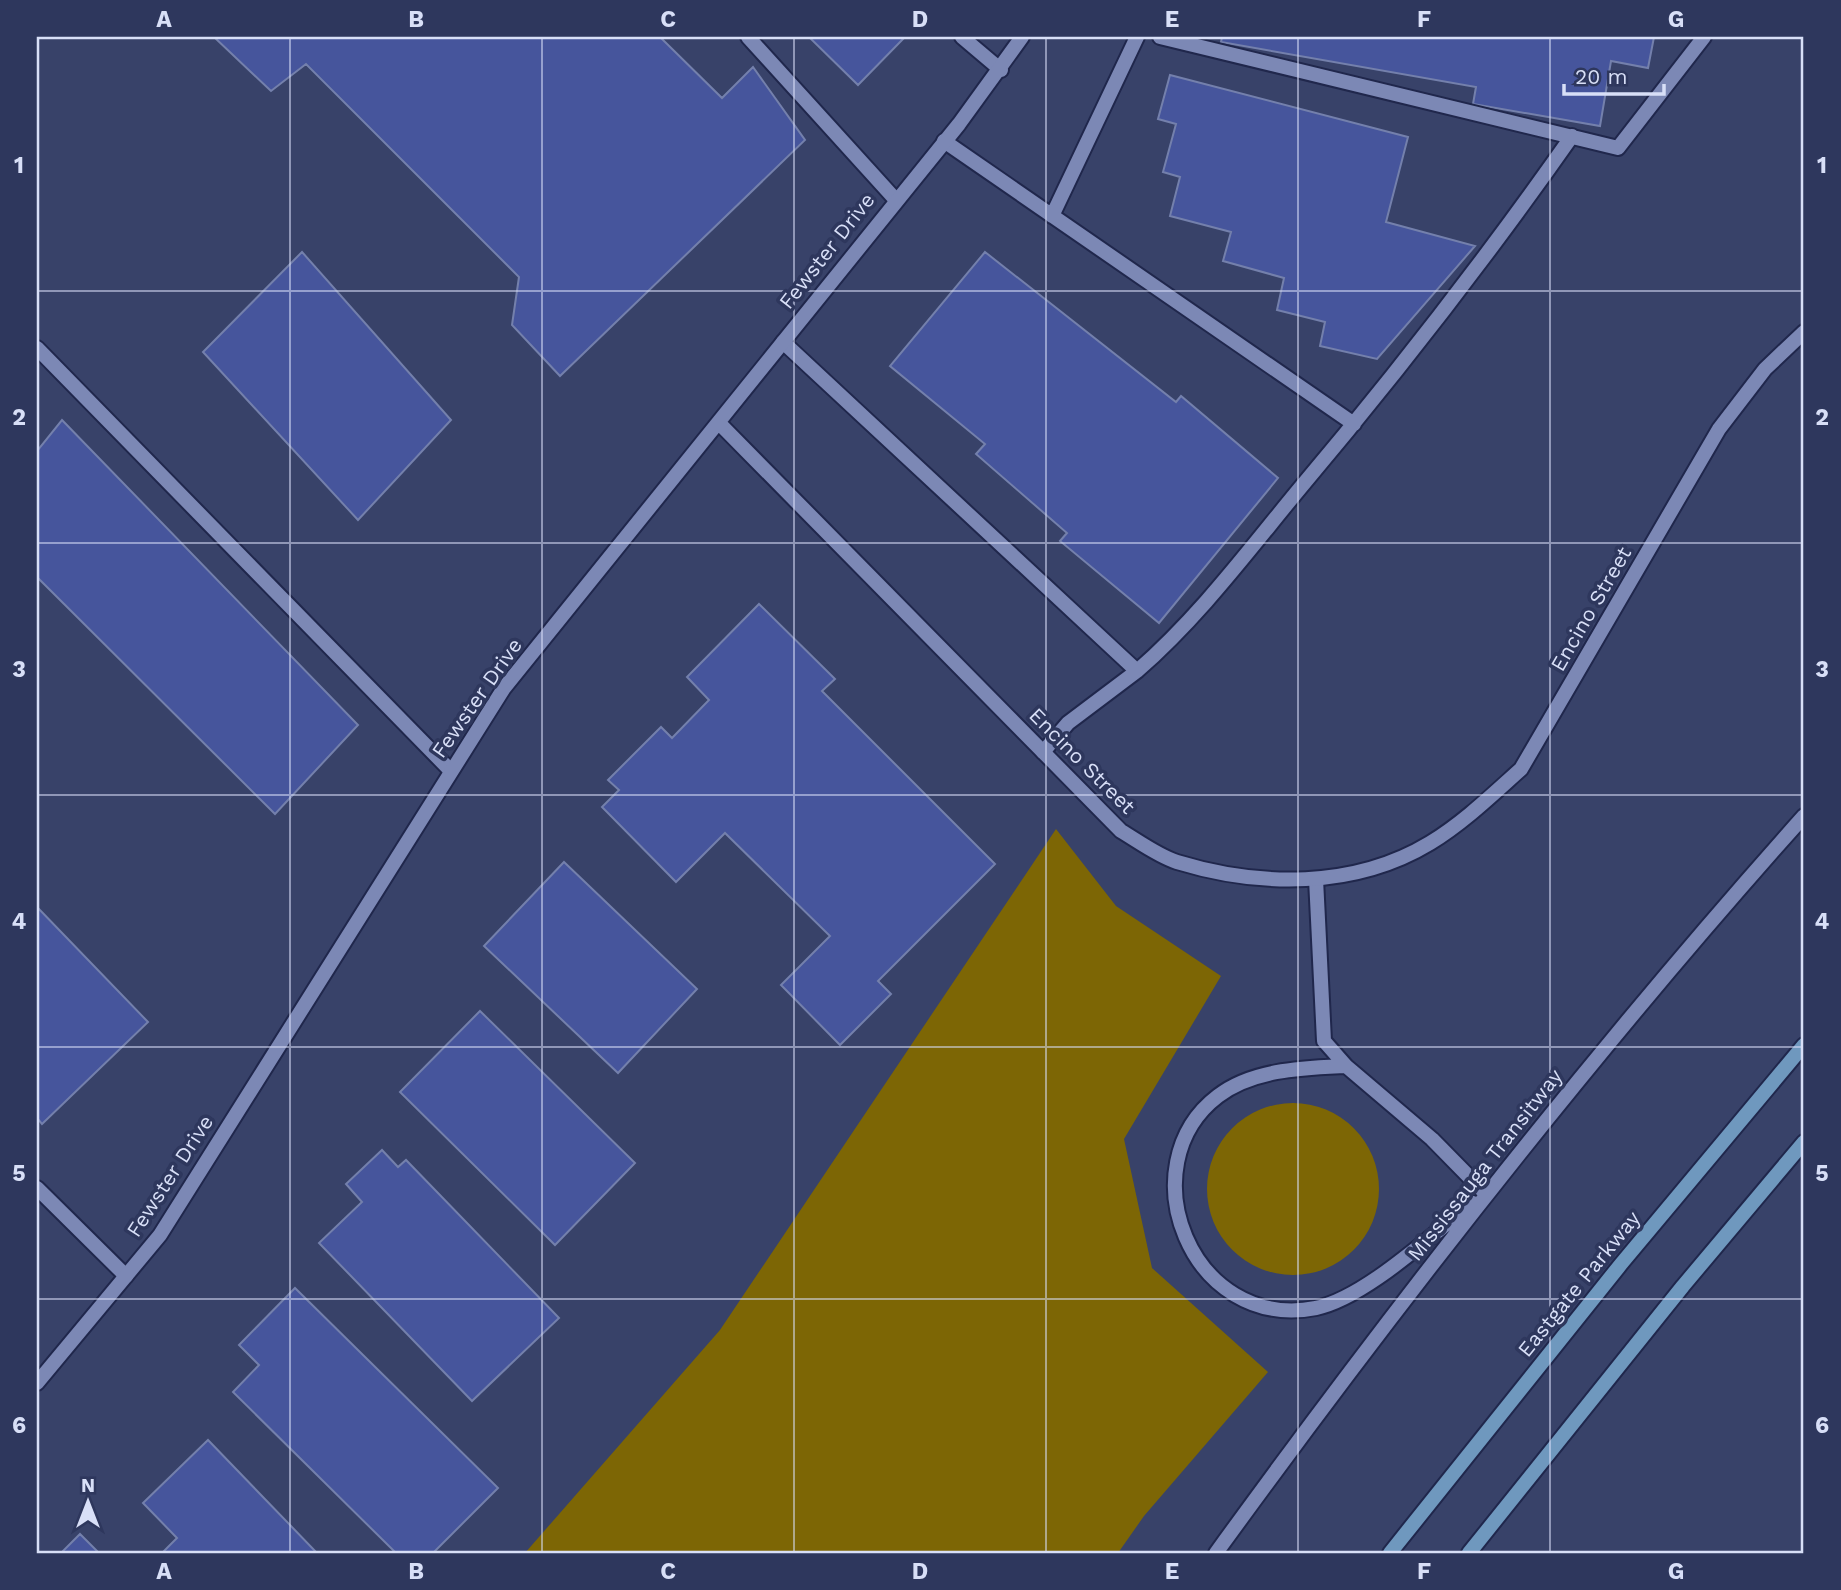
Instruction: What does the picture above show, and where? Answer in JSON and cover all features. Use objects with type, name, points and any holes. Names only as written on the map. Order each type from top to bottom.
[{"type":"main road","name":"Eastgate Parkway","points":[[1390,1553],[1621,1264],[1804,1045]]},
{"type":"main road","points":[[1469,1553],[1683,1286],[1804,1142]]},
{"type":"street","points":[[748,37],[895,199]]},
{"type":"street","points":[[962,37],[1001,70]]},
{"type":"street","name":"Fewster Drive","points":[[37,1383],[160,1235],[504,688],[1001,70],[1022,37]]},
{"type":"street","points":[[1052,216],[1137,37]]},
{"type":"street","points":[[1160,37],[1618,148],[1704,37]]},
{"type":"street","points":[[1043,752],[1068,723],[1178,636],[1354,424],[1493,249],[1572,136]]},
{"type":"street","points":[[944,141],[1354,424]]},
{"type":"street","name":"Encino Street","points":[[719,423],[1121,831],[1174,861],[1255,878],[1315,879],[1368,870],[1429,844],[1484,803],[1521,769],[1718,429],[1765,369],[1804,332]]},
{"type":"street","points":[[783,342],[1137,671]]},
{"type":"street","points":[[37,348],[451,771]]},
{"type":"street","name":"Mississauga Transitway","points":[[1216,1553],[1485,1193],[1615,1033],[1804,816]]},
{"type":"street","points":[[1315,879],[1324,1041],[1346,1066],[1432,1139],[1485,1193],[1354,1294],[1318,1307],[1286,1311],[1253,1304],[1226,1291],[1203,1271],[1189,1247],[1180,1219],[1176,1193],[1178,1159],[1188,1130],[1219,1094],[1243,1083],[1295,1068],[1346,1066]]},
{"type":"street","points":[[37,1188],[126,1276]]},
{"type":"shaded area","points":[[1056,829],[1116,906],[1221,976],[1124,1139],[1152,1268],[1268,1372],[1144,1516],[1118,1553],[525,1553],[720,1330]]},
{"type":"shaded area","points":[[1293,1103],[1326,1110],[1353,1129],[1372,1156],[1379,1189],[1372,1222],[1353,1249],[1326,1268],[1293,1275],[1260,1268],[1233,1249],[1214,1222],[1207,1189],[1214,1156],[1233,1129],[1260,1110]]},
{"type":"building","points":[[214,37],[660,37],[722,98],[753,67],[805,140],[560,376],[512,325],[519,277],[306,64],[271,91]]},
{"type":"building","points":[[809,37],[905,37],[858,85]]},
{"type":"building","points":[[1222,37],[1654,37],[1648,68],[1611,61],[1600,126],[1473,104],[1476,87],[1221,42]]},
{"type":"building","points":[[1170,75],[1408,137],[1386,222],[1475,246],[1377,359],[1320,346],[1325,322],[1277,310],[1284,278],[1223,261],[1231,232],[1170,216],[1180,177],[1163,172],[1176,124],[1158,119]]},
{"type":"building","points":[[302,252],[451,420],[358,520],[203,352]]},
{"type":"building","points":[[985,252],[1176,402],[1181,396],[1278,478],[1159,623],[1060,541],[1067,533],[976,454],[985,444],[890,366]]},
{"type":"building","points":[[62,420],[358,725],[275,814],[37,577],[37,451]]},
{"type":"building","points":[[759,604],[835,679],[822,691],[995,864],[878,981],[891,994],[840,1045],[781,985],[830,936],[725,833],[676,882],[602,807],[619,790],[608,780],[661,727],[672,738],[709,700],[687,677]]},
{"type":"building","points":[[564,862],[697,989],[618,1073],[484,946]]},
{"type":"building","points":[[37,907],[148,1022],[42,1124],[37,1118]]},
{"type":"building","points":[[480,1011],[635,1163],[555,1245],[400,1092]]},
{"type":"building","points":[[382,1150],[398,1167],[406,1160],[559,1318],[472,1401],[319,1243],[362,1202],[346,1184]]},
{"type":"building","points":[[295,1288],[498,1488],[433,1553],[396,1553],[233,1392],[259,1365],[239,1345]]},
{"type":"building","points":[[208,1440],[317,1553],[164,1551],[177,1538],[143,1503]]},
{"type":"building","points":[[80,1534],[99,1553],[61,1553]]}]
